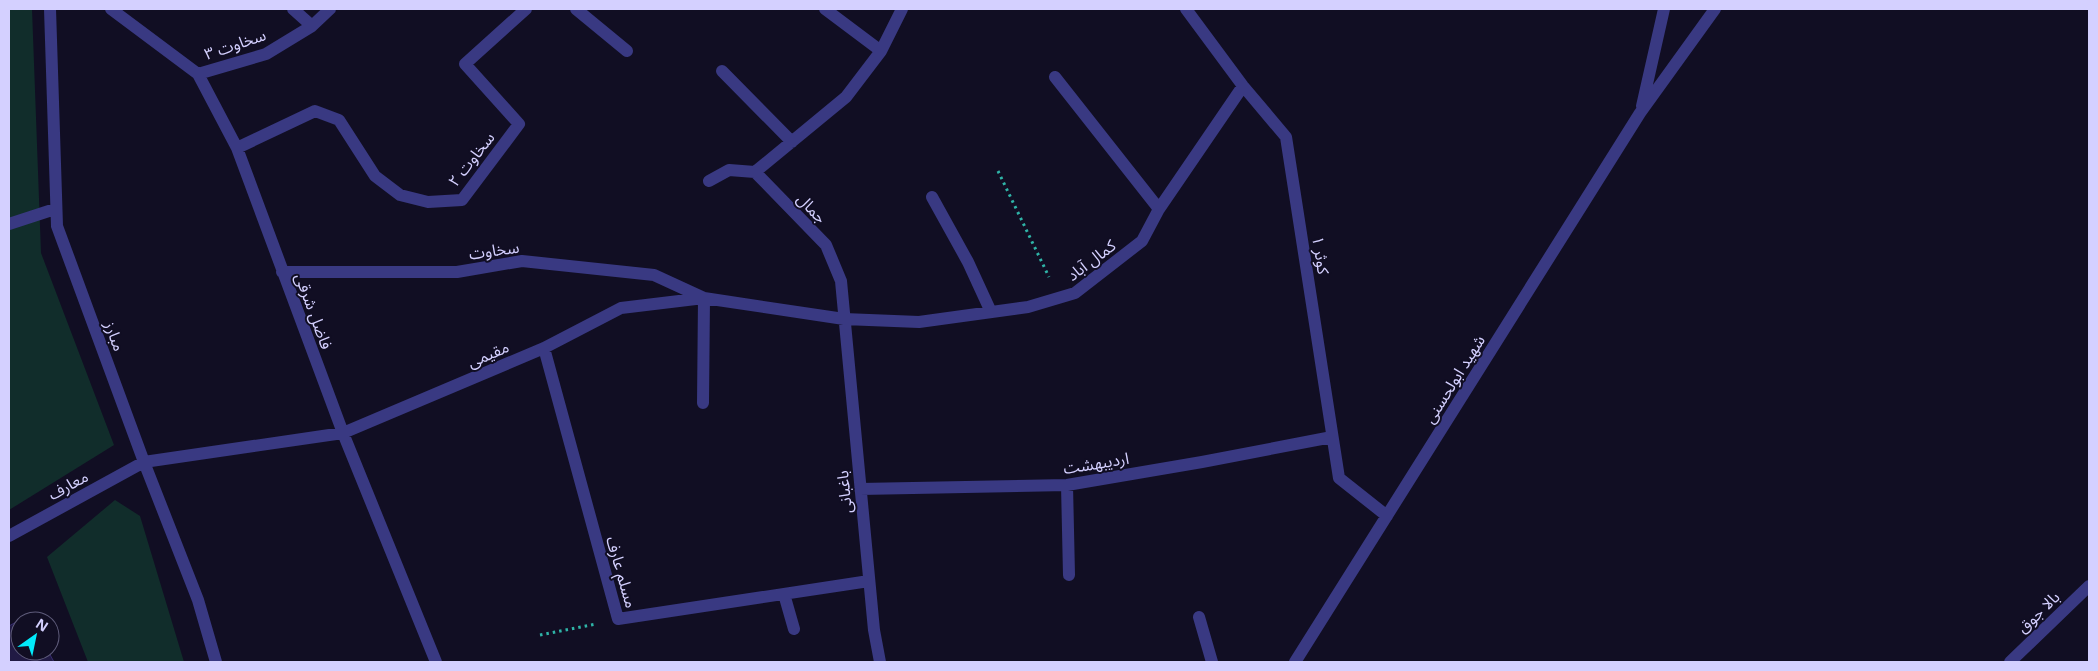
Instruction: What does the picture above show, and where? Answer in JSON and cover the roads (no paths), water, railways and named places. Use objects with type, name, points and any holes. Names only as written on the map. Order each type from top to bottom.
[{"type":"street","name":"مبارز","points":[[50,9],[57,226],[144,462],[198,600],[216,662]]},
{"type":"street","name":"فاضل شرقی","points":[[112,9],[198,74],[237,148],[343,433],[436,662]]},
{"type":"street","points":[[293,9],[312,26]]},
{"type":"street","name":"سخاوت ۳","points":[[198,74],[266,54],[312,26],[330,9]]},
{"type":"street","name":"سخاوت ۲","points":[[237,148],[315,111],[339,120],[375,176],[400,195],[428,202],[462,200],[519,124],[465,64],[526,9]]},
{"type":"street","points":[[576,9],[591,13],[627,51]]},
{"type":"street","points":[[825,9],[881,51]]},
{"type":"street","points":[[709,181],[729,170],[755,172],[846,97],[881,51],[902,9]]},
{"type":"street","name":"کوثر ۱","points":[[1186,9],[1244,86],[1286,137],[1339,478],[1387,516]]},
{"type":"street","points":[[1640,114],[1664,9]]},
{"type":"street","name":"شهید ابولحسنی","points":[[1295,662],[1640,114],[1716,9]]},
{"type":"street","points":[[722,71],[792,142]]},
{"type":"street","points":[[1055,77],[1159,209]]},
{"type":"street","name":"کمال آباد","points":[[844,319],[919,322],[1028,308],[1075,293],[1142,241],[1159,209],[1244,86]]},
{"type":"street","name":"جمال","points":[[755,172],[826,245],[841,280],[844,319]]},
{"type":"street","points":[[932,197],[968,262],[991,312]]},
{"type":"street","points":[[9,224],[55,209]]},
{"type":"street","name":"سخاوت","points":[[282,272],[457,272],[522,261],[654,275],[704,298]]},
{"type":"street","points":[[704,298],[704,403]]},
{"type":"street","name":"مقیمی","points":[[144,462],[343,433],[544,348],[621,308],[704,298],[844,319]]},
{"type":"street","name":"باغبانی","points":[[844,319],[874,630],[880,662]]},
{"type":"street","name":"مسلم عارف","points":[[544,348],[618,619],[869,581]]},
{"type":"street","name":"اردیبهشت","points":[[860,489],[1067,485],[1332,437]]},
{"type":"street","name":"معارف","points":[[9,536],[144,462]]},
{"type":"street","points":[[1067,485],[1069,575]]},
{"type":"street","name":"بالا جوق","points":[[2010,662],[2089,586]]},
{"type":"street","points":[[784,594],[794,629]]},
{"type":"street","points":[[1199,617],[1212,662]]}]
